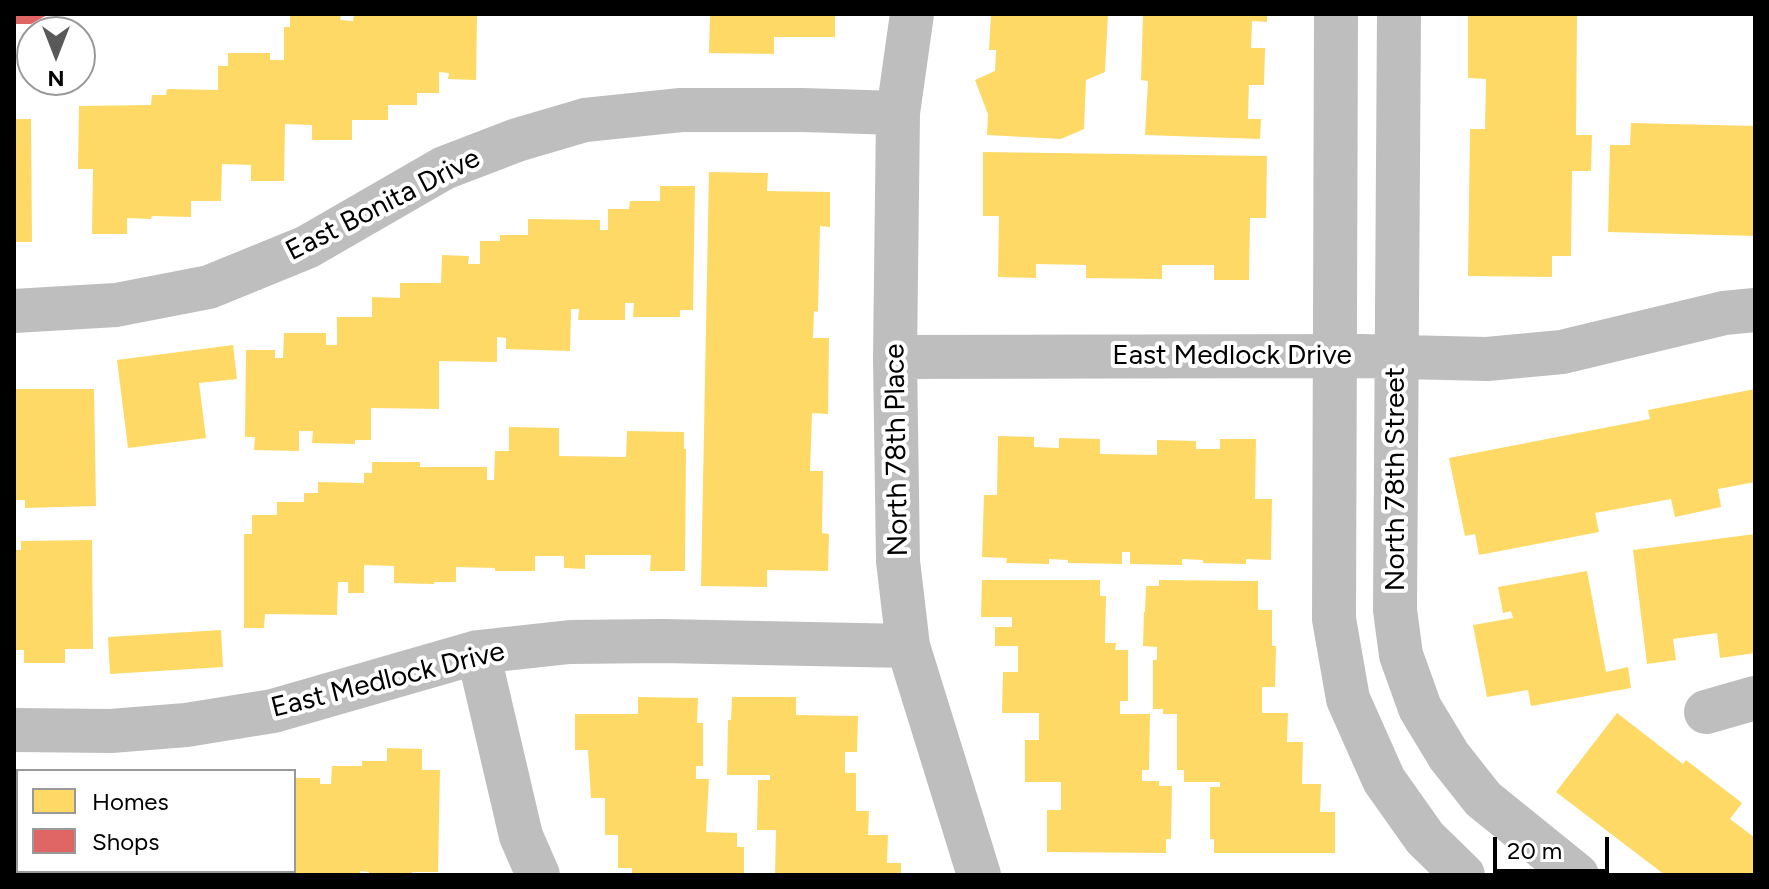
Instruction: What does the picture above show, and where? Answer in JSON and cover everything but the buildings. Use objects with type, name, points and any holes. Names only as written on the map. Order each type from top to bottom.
[{"type":"street","name":"North 78th Place","points":[[912,14],[898,113],[895,357],[898,561],[908,646],[979,875]]},
{"type":"street","points":[[1336,14],[1334,619],[1348,699],[1384,780],[1425,838],[1463,875]]},
{"type":"street","name":"North 78th Street","points":[[1399,14],[1395,610],[1401,655],[1420,708],[1449,756],[1483,799],[1577,875]]},
{"type":"street","name":"East Bonita Drive","points":[[14,311],[116,305],[209,287],[307,247],[444,168],[517,140],[585,120],[681,110],[898,113]]},
{"type":"street","name":"East Medlock Drive","points":[[895,357],[1336,356],[1487,359],[1562,352],[1724,313],[1755,310]]},
{"type":"street","name":"East Medlock Drive","points":[[14,730],[111,731],[215,721],[273,711],[478,652],[570,642],[908,646]]},
{"type":"street","points":[[478,652],[521,836],[538,875]]},
{"type":"street","points":[[1706,712],[1755,698]]}]
